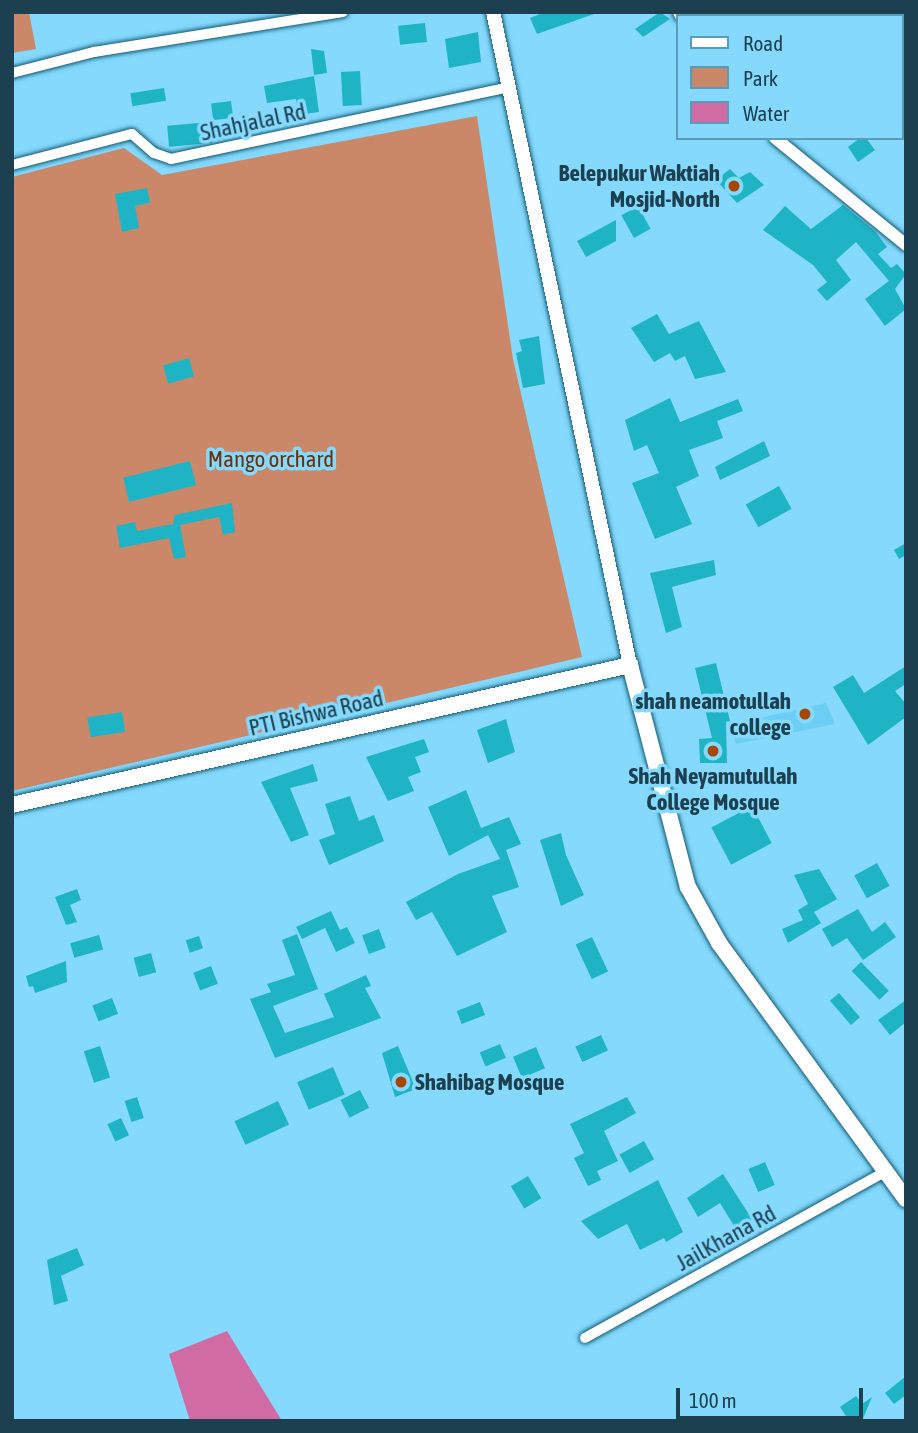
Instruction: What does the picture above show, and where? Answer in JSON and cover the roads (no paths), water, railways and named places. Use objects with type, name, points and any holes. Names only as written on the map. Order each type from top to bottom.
[{"type":"highway","name":"PTI Bishwa Road","points":[[12,805],[631,665]]},
{"type":"highway","points":[[631,665],[688,887],[719,943],[906,1199]]},
{"type":"main road","points":[[493,12],[631,665]]},
{"type":"street","points":[[12,73],[94,52],[343,12]]},
{"type":"street","name":"Shahjalal Rd","points":[[12,165],[132,134],[154,153],[171,159],[510,87]]},
{"type":"street","points":[[777,140],[906,245]]},
{"type":"street","name":"JailKhana Rd","points":[[585,1338],[885,1172]]},
{"type":"water","points":[[227,1331],[282,1421],[190,1421],[169,1354]]},
{"type":"place","name":"Belepukur Waktiah Mosjid-North","points":[[734,186]]},
{"type":"place","name":"shah neamotullah college","points":[[805,714]]},
{"type":"place","name":"Shah Neyamutullah College Mosque","points":[[713,751]]},
{"type":"place","name":"Shahibag Mosque","points":[[401,1082]]},
{"type":"park label","name":"Mango orchard","points":[[271,459]]}]
